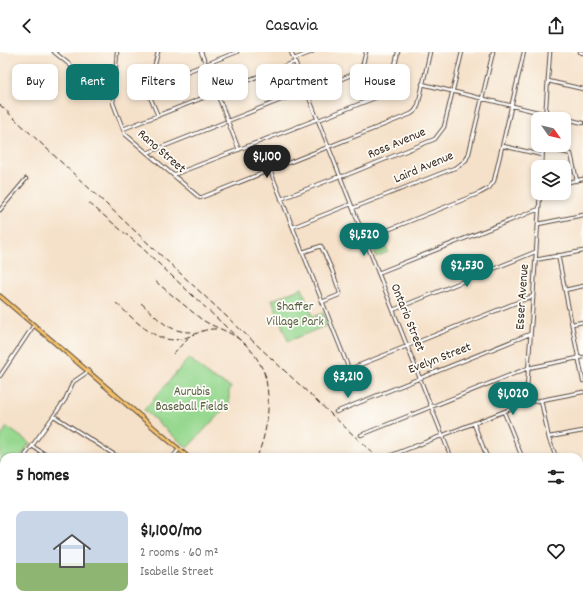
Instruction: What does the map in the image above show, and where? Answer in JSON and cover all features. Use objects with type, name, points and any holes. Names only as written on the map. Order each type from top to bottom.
[{"type":"main road","points":[[0,296],[184,453]]},
{"type":"street","points":[[54,52],[69,64]]},
{"type":"street","name":"Rano Street","points":[[116,64],[117,52]]},
{"type":"street","points":[[155,64],[158,52]]},
{"type":"street","points":[[201,52],[205,64],[237,52]]},
{"type":"street","name":"Ontario Street","points":[[291,52],[296,64]]},
{"type":"street","points":[[248,80],[312,52]]},
{"type":"street","points":[[342,78],[361,71],[366,52]]},
{"type":"street","points":[[173,175],[387,92],[390,87],[398,52]]},
{"type":"street","points":[[349,369],[270,170],[411,114],[418,106],[430,52]]},
{"type":"street","name":"Ross Avenue","points":[[281,199],[340,176],[344,176],[435,139],[444,127],[462,52]]},
{"type":"street","name":"Laird Avenue","points":[[353,208],[457,167],[463,162],[469,153],[493,52]]},
{"type":"street","points":[[365,239],[487,190],[494,180],[524,52]]},
{"type":"street","points":[[545,112],[550,52]]},
{"type":"street","points":[[548,81],[583,89]]},
{"type":"street","points":[[422,84],[537,112]]},
{"type":"street","name":"Rano Street","points":[[113,100],[125,134],[200,198],[270,170]]},
{"type":"street","points":[[151,100],[158,116]]},
{"type":"street","points":[[123,129],[199,100]]},
{"type":"street","points":[[220,100],[239,150]]},
{"type":"street","points":[[147,153],[285,100]]},
{"type":"street","name":"Ontario Street","points":[[310,100],[450,453]]},
{"type":"street","points":[[571,120],[583,123]]},
{"type":"street","points":[[503,146],[542,155]]},
{"type":"street","points":[[542,152],[542,160]]},
{"type":"street","points":[[564,152],[571,154],[576,181]]},
{"type":"street","points":[[0,210],[26,179]]},
{"type":"street","points":[[571,182],[583,179]]},
{"type":"street","name":"Esser Avenue","points":[[526,403],[540,200]]},
{"type":"street","points":[[293,227],[351,204]]},
{"type":"street","points":[[378,273],[539,209]]},
{"type":"street","points":[[538,224],[583,215]]},
{"type":"street","points":[[303,252],[321,246],[332,270],[340,294],[322,302]]},
{"type":"street","points":[[535,260],[583,250]]},
{"type":"street","points":[[393,310],[536,252]]},
{"type":"street","points":[[558,255],[583,381]]},
{"type":"street","points":[[565,290],[583,286]]},
{"type":"street","points":[[337,374],[533,296]]},
{"type":"street","points":[[572,324],[583,322]]},
{"type":"street","points":[[0,376],[34,325]]},
{"type":"street","name":"Evelyn Street","points":[[336,412],[530,334]]},
{"type":"street","points":[[361,435],[528,368],[583,357]]},
{"type":"street","points":[[27,453],[65,400],[73,382],[88,371]]},
{"type":"street","points":[[398,453],[526,403],[583,392]]},
{"type":"street","points":[[541,400],[549,437],[555,453]]},
{"type":"street","points":[[504,412],[520,453]]},
{"type":"street","points":[[54,416],[112,453]]},
{"type":"street","points":[[474,424],[485,453]]},
{"type":"street","points":[[549,437],[583,431]]},
{"type":"street","points":[[32,446],[43,453]]},
{"type":"street","points":[[176,453],[179,449]]},
{"type":"green space","points":[[382,236],[388,252],[376,257],[370,240]]},
{"type":"green space","name":"Shaffer Village Park","points":[[302,288],[313,317],[323,313],[328,325],[288,341],[272,300]]},
{"type":"green space","name":"Aurubis Baseball Fields","points":[[189,358],[211,377],[231,387],[229,391],[229,404],[187,448],[144,410]]},
{"type":"green space","points":[[7,427],[30,443],[24,453],[0,453],[0,438]]},
{"type":"railway","points":[[0,105],[373,453]]},
{"type":"railway","points":[[89,203],[140,246],[240,340]]},
{"type":"railway","points":[[155,281],[201,319],[233,335],[245,344],[257,358],[266,377]]},
{"type":"railway","points":[[116,303],[137,323],[163,338],[172,340],[181,339],[203,331],[217,329]]},
{"type":"railway","points":[[141,303],[164,324],[184,332],[193,332]]},
{"type":"railway","points":[[173,354],[188,338]]},
{"type":"railway","points":[[259,453],[268,415],[268,393],[264,372]]}]
